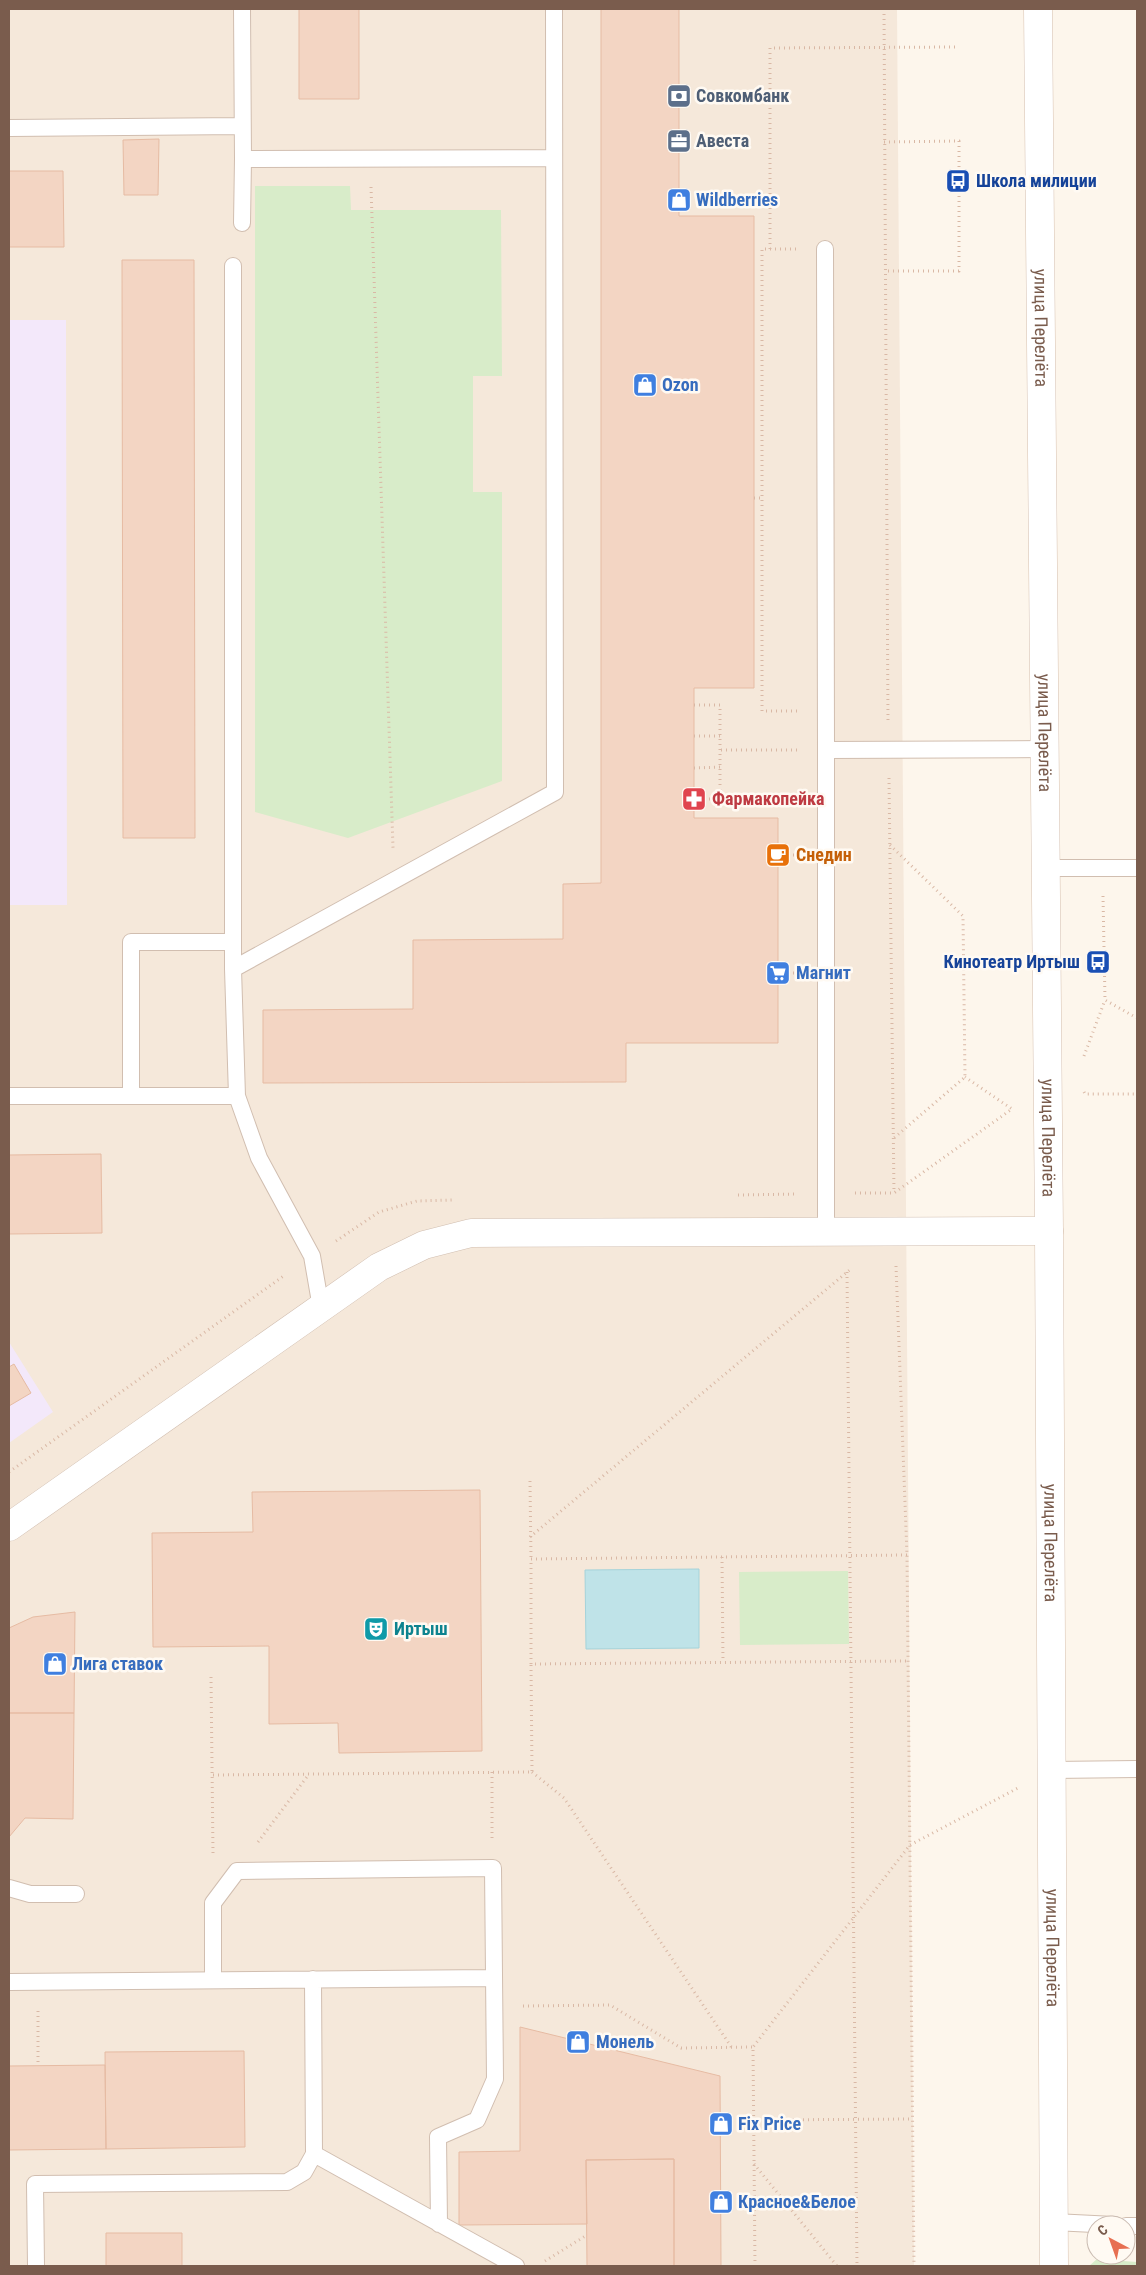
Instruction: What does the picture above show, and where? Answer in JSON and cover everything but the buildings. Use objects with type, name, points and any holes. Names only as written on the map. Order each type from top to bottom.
[{"type":"main road","name":"улица Перелёта","points":[[1038,9],[1047,868],[1046,1109],[1049,1231],[1054,2266]]},
{"type":"main road","points":[[9,1527],[379,1267],[424,1245],[471,1233],[1049,1231]]},
{"type":"lane","points":[[242,9],[242,223]]},
{"type":"lane","points":[[233,970],[554,792],[554,9]]},
{"type":"lane","points":[[9,128],[242,126]]},
{"type":"lane","points":[[242,159],[554,158]]},
{"type":"lane","points":[[826,250],[826,1232]]},
{"type":"lane","points":[[233,266],[233,970],[237,1096],[259,1158],[312,1256],[321,1308]]},
{"type":"lane","points":[[826,750],[1046,749]]},
{"type":"lane","points":[[1047,868],[1137,868]]},
{"type":"lane","points":[[131,1096],[131,942],[233,942]]},
{"type":"lane","points":[[9,1096],[237,1096]]},
{"type":"lane","points":[[1052,1770],[1137,1769]]},
{"type":"lane","points":[[213,1980],[213,1903],[237,1870],[493,1868],[495,2079],[477,2120],[438,2137],[440,2224]]},
{"type":"lane","points":[[9,1888],[30,1894],[76,1894]]},
{"type":"lane","points":[[9,1982],[493,1978]]},
{"type":"lane","points":[[36,2266],[35,2184],[287,2182],[304,2172],[314,2154],[313,1980]]},
{"type":"lane","points":[[314,2154],[516,2266]]},
{"type":"lane","points":[[1054,2222],[1086,2224]]},
{"type":"path","points":[[884,9],[888,749],[894,1193],[1012,1109],[965,1076]]},
{"type":"path","points":[[770,250],[770,48],[958,47]]},
{"type":"path","points":[[884,142],[959,141],[959,271],[886,271]]},
{"type":"path","points":[[370,159],[394,881]]},
{"type":"path","points":[[762,250],[762,711]]},
{"type":"path","points":[[754,498],[762,498]]},
{"type":"path","points":[[694,705],[720,705],[721,750],[720,799],[694,799]]},
{"type":"path","points":[[694,736],[720,736]]},
{"type":"path","points":[[721,750],[794,750]]},
{"type":"path","points":[[694,768],[721,768]]},
{"type":"path","points":[[890,844],[963,916],[965,1076],[894,1138]]},
{"type":"path","points":[[778,855],[806,855]]},
{"type":"path","points":[[1084,1064],[1084,1055],[1105,1000],[1102,868]]},
{"type":"path","points":[[778,973],[806,973]]},
{"type":"path","points":[[1105,1000],[1137,1018]]},
{"type":"path","points":[[1084,1084],[1084,1094],[1137,1094]]},
{"type":"path","points":[[896,1256],[907,1555],[914,2266]]},
{"type":"path","points":[[530,1537],[853,1266]]},
{"type":"path","points":[[847,1271],[857,2266]]},
{"type":"path","points":[[530,1481],[532,1772]]},
{"type":"path","points":[[530,1559],[907,1555]]},
{"type":"path","points":[[722,1557],[723,1662]]},
{"type":"path","points":[[531,1664],[908,1661]]},
{"type":"path","points":[[212,1677],[213,1903]]},
{"type":"path","points":[[755,2266],[753,2047],[910,1845],[1052,1770]]},
{"type":"path","points":[[492,1772],[493,1868]]},
{"type":"path","points":[[212,1775],[532,1772],[564,1798],[732,2048]]},
{"type":"path","points":[[237,1870],[309,1774]]},
{"type":"path","points":[[38,1982],[38,2065]]},
{"type":"path","points":[[536,2006],[610,2005],[681,2048],[753,2047]]},
{"type":"path","points":[[754,2120],[913,2118]]},
{"type":"path","points":[[754,2163],[837,2266]]},
{"type":"path","points":[[544,2261],[587,2235]]},
{"type":"shaded area","points":[[9,9],[897,9],[914,2266],[9,2266]]},
{"type":"shaded area","points":[[9,320],[66,320],[67,905],[9,905]]},
{"type":"shaded area","points":[[9,1342],[53,1412],[9,1443]]},
{"type":"green space","points":[[255,186],[350,186],[351,210],[501,210],[502,376],[473,376],[473,492],[502,492],[502,781],[348,838],[255,812]]},
{"type":"green space","points":[[848,1571],[849,1644],[740,1645],[739,1572]]},
{"type":"green space","points":[[1137,2262],[1137,2266],[1089,2266],[1136,2265]]},
{"type":"water","points":[[699,1569],[699,1648],[586,1649],[585,1570]]},
{"type":"place","name":"Совкомбанк","points":[[679,96]]},
{"type":"place","name":"Авеста","points":[[679,141]]},
{"type":"place","name":"Школа милиции","points":[[958,181]]},
{"type":"place","name":"Wildberries","points":[[679,200]]},
{"type":"place","name":"Ozon","points":[[645,385]]},
{"type":"place","name":"Фармакопейка","points":[[694,799]]},
{"type":"place","name":"Снедин","points":[[778,855]]},
{"type":"place","name":"Кинотеатр Иртыш","points":[[1098,962]]},
{"type":"place","name":"Магнит","points":[[778,973]]},
{"type":"place","name":"Иртыш","points":[[376,1629]]},
{"type":"place","name":"Лига ставок","points":[[55,1664]]},
{"type":"place","name":"Монель","points":[[578,2042]]},
{"type":"place","name":"Fix Price","points":[[721,2124]]},
{"type":"place","name":"Красное&Белое","points":[[721,2202]]}]
